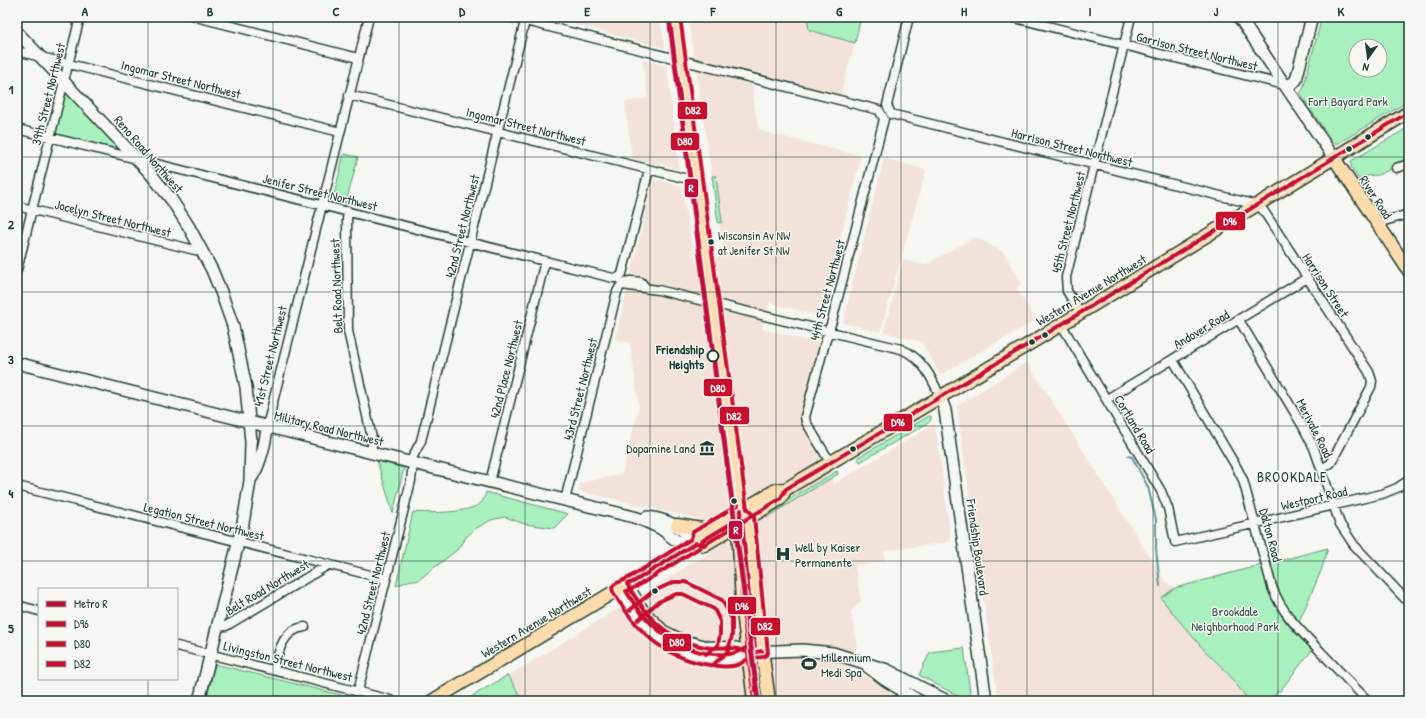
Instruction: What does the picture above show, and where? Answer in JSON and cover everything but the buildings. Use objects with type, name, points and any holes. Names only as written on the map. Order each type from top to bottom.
[{"type":"main road","points":[[674,17],[742,518],[769,701]]},
{"type":"main road","points":[[1239,17],[1334,158]]},
{"type":"main road","points":[[1285,84],[1292,84],[1296,80],[1312,17]]},
{"type":"main road","name":"Reno Road Northwest","points":[[17,32],[155,178],[171,199],[204,252],[221,292],[234,332],[246,387],[250,437],[250,481]]},
{"type":"main road","name":"Western Avenue Northwest","points":[[691,544],[704,546],[742,518],[776,490],[786,489],[1061,324],[1409,112]]},
{"type":"main road","name":"River Road","points":[[1334,158],[1409,271]]},
{"type":"main road","name":"Military Road Northwest","points":[[17,363],[372,453],[634,517],[663,530],[679,543],[691,544]]},
{"type":"main road","name":"Friendship Boulevard","points":[[940,397],[945,410],[986,701]]},
{"type":"main road","points":[[250,437],[257,431],[267,426]]},
{"type":"main road","name":"41st Street Northwest","points":[[198,701],[239,542],[246,510],[250,481],[257,469],[266,437],[267,426]]},
{"type":"main road","name":"Military Road Northwest","points":[[634,517],[652,518],[677,525]]},
{"type":"main road","points":[[742,518],[742,604],[754,701]]},
{"type":"main road","name":"Western Avenue Northwest","points":[[432,701],[622,586],[633,582],[691,544],[697,537],[708,530],[742,518]]},
{"type":"main road","points":[[677,525],[708,530]]},
{"type":"main road","points":[[677,525],[689,536],[691,544]]},
{"type":"main road","points":[[622,586],[627,605],[638,620],[666,644],[682,652],[710,659],[737,659],[747,652]]},
{"type":"main road","points":[[622,586],[663,631],[687,642],[708,647],[736,648],[747,652],[814,650],[840,655],[886,670],[947,701]]},
{"type":"main road","points":[[710,659],[723,648]]},
{"type":"main road","points":[[863,663],[884,679],[901,696],[918,701]]},
{"type":"street","name":"39th Street Northwest","points":[[17,270],[80,17]]},
{"type":"street","points":[[196,17],[358,58]]},
{"type":"street","name":"41st Street Northwest","points":[[267,426],[369,17]]},
{"type":"street","name":"Harrison Street Northwest","points":[[510,17],[526,19],[680,60],[883,108],[892,114],[1257,205]]},
{"type":"street","points":[[883,108],[909,17]]},
{"type":"street","name":"Garrison Street Northwest","points":[[1011,17],[1285,84]]},
{"type":"street","name":"45th Street Northwest","points":[[1080,312],[1067,291],[1065,281],[1131,17]]},
{"type":"street","name":"42nd Street Northwest","points":[[358,691],[526,19]]},
{"type":"street","name":"Ingomar Street Northwest","points":[[17,51],[340,132]]},
{"type":"street","name":"Ingomar Street Northwest","points":[[349,95],[696,181]]},
{"type":"street","name":"44th Street Northwest","points":[[830,462],[806,422],[806,417],[884,119],[883,108]]},
{"type":"street","name":"Jenifer Street Northwest","points":[[17,129],[613,278],[639,288],[645,287],[901,349],[910,354],[922,365],[940,397]]},
{"type":"street","points":[[1396,168],[1409,164]]},
{"type":"street","name":"43rd Street Northwest","points":[[565,500],[649,170]]},
{"type":"street","name":"Harrison Street","points":[[1257,205],[1264,212],[1369,372],[1372,380],[1371,387],[1331,463],[1322,469]]},
{"type":"street","name":"Jocelyn Street Northwest","points":[[17,206],[204,252]]},
{"type":"street","name":"Belt Road Northwest","points":[[348,211],[349,335],[372,438],[372,453]]},
{"type":"street","points":[[1377,223],[1409,214]]},
{"type":"street","name":"42nd Place Northwest","points":[[490,482],[545,261]]},
{"type":"street","name":"Andover Road","points":[[1107,399],[1307,278]]},
{"type":"street","name":"Merivale Road","points":[[1239,320],[1302,425],[1314,448],[1340,524],[1354,545],[1409,603]]},
{"type":"street","name":"Cortland Road","points":[[1061,324],[1161,490],[1168,508],[1175,542]]},
{"type":"street","name":"Dalton Road","points":[[1173,360],[1238,468],[1248,494],[1272,587],[1285,613],[1296,627],[1368,701]]},
{"type":"street","name":"Westport Road","points":[[1175,542],[1382,494],[1397,488],[1409,480]]},
{"type":"street","name":"Legation Street Northwest","points":[[17,486],[386,579]]},
{"type":"street","name":"Belt Road Northwest","points":[[217,626],[226,626],[328,565]]},
{"type":"street","points":[[17,605],[38,611]]},
{"type":"street","points":[[274,670],[279,649],[286,637],[290,632],[306,627]]},
{"type":"street","name":"Livingston Street Northwest","points":[[178,646],[387,698],[392,701]]},
{"type":"street","points":[[901,696],[909,681]]},
{"type":"shaded area","points":[[546,17],[660,17],[665,48]]},
{"type":"shaded area","points":[[688,17],[807,17],[809,30],[855,43],[840,95],[752,72],[753,95],[758,128],[764,132],[861,156],[821,316],[769,303],[762,329],[822,344],[802,421],[834,484],[934,424],[937,435],[951,542],[884,551],[885,561],[855,566],[861,601],[851,611],[857,646],[849,669],[866,677],[906,701],[524,701],[508,676],[709,553],[699,519],[578,491],[580,483],[622,474],[639,407],[630,343],[615,339],[654,179],[681,186],[695,261],[724,256]]},
{"type":"shaded area","points":[[642,60],[667,66],[679,169],[632,158],[625,102],[648,98]]},
{"type":"shaded area","points":[[884,158],[926,170],[880,332],[843,323]]},
{"type":"shaded area","points":[[975,237],[1003,252],[1022,283],[1016,288],[1036,320],[940,375],[922,342],[884,332],[903,260],[925,265]]},
{"type":"shaded area","points":[[1027,362],[1165,581],[1175,588],[1161,598],[1205,651],[1226,671],[1249,701],[998,701],[957,406]]},
{"type":"green space","points":[[807,17],[861,17],[855,43],[809,30]]},
{"type":"green space","name":"Fort Bayard Park","points":[[1322,17],[1409,17],[1409,101],[1337,144],[1331,140],[1300,93],[1303,89]]},
{"type":"green space","points":[[66,92],[68,92],[119,146],[117,149],[57,134],[56,130]]},
{"type":"green space","points":[[1409,127],[1409,161],[1378,175],[1364,176],[1359,179],[1351,167],[1351,161]]},
{"type":"green space","points":[[344,154],[358,157],[346,203],[333,199]]},
{"type":"green space","points":[[712,176],[716,176],[722,222],[718,223]]},
{"type":"green space","points":[[931,416],[931,420],[928,423],[860,462],[857,458]]},
{"type":"green space","points":[[377,461],[404,468],[393,513]]},
{"type":"green space","points":[[837,471],[838,474],[767,517],[766,514],[771,510]]},
{"type":"green space","points":[[486,492],[568,514],[554,528],[525,524],[505,517],[491,520],[475,529],[466,537],[457,550],[417,581],[411,580],[396,586],[413,512],[448,512],[475,507],[484,499]]},
{"type":"green space","name":"Brookdale Neighborhood Park","points":[[1328,548],[1321,571],[1298,624],[1277,588],[1271,563]]},
{"type":"green space","name":"Brookdale Neighborhood Park","points":[[1261,565],[1271,595],[1282,617],[1312,650],[1279,692],[1277,691],[1273,701],[1249,701],[1226,671],[1205,651],[1161,598],[1175,588]]},
{"type":"green space","points":[[964,648],[971,699],[967,701],[919,675],[930,652]]},
{"type":"green space","points":[[215,664],[365,701],[206,701]]},
{"type":"green space","points":[[508,675],[523,701],[464,701]]},
{"type":"waterway","points":[[1128,456],[1132,457],[1148,487],[1156,520],[1156,549],[1160,586]]},
{"type":"metro line","name":"R","points":[[669,17],[758,701]]},
{"type":"transit line","name":"D82","points":[[680,17],[747,509]]},
{"type":"transit line","name":"D80","points":[[668,18],[735,511]]},
{"type":"transit line","name":"D96","points":[[696,543],[704,545],[780,499],[786,489],[1044,335],[1409,112]]},
{"type":"transit line","name":"D82","points":[[738,505],[693,532],[691,539],[612,587],[613,592],[640,629],[661,647],[688,660],[704,664],[733,666],[751,658],[764,656],[768,653],[754,517],[746,506]]},
{"type":"transit line","name":"D96","points":[[741,510],[738,525],[742,604],[754,701]]},
{"type":"transit line","name":"D80","points":[[740,518],[742,520],[755,646],[729,654],[713,654],[682,646],[656,628],[645,617],[626,591],[636,587],[699,548],[702,541],[740,518]]},
{"type":"transit line","name":"D96","points":[[627,584],[633,582],[696,543]]},
{"type":"transit line","name":"D82","points":[[630,610],[652,592],[674,582],[686,582],[722,600],[732,619],[732,636],[728,651],[714,664]]},
{"type":"transit line","name":"D96","points":[[627,584],[651,618],[671,634],[683,640],[696,645],[711,648],[734,648],[745,652],[762,651]]},
{"type":"transit line","name":"D80","points":[[638,620],[658,602],[676,594],[683,594],[714,609],[720,621],[720,634],[718,645],[706,654]]},
{"type":"place","name":"Wisconsin Av NW at Jenifer St NW","points":[[711,242]]},
{"type":"place","name":"Friendship Heights","points":[[713,356]]},
{"type":"place","name":"Dopamine Land","points":[[707,448]]},
{"type":"place","name":"Well by Kaiser Permanente","points":[[783,554]]},
{"type":"place","name":"Millennium Medi Spa","points":[[809,664]]},
{"type":"district","name":"BROOKDALE","points":[[1292,476]]}]
